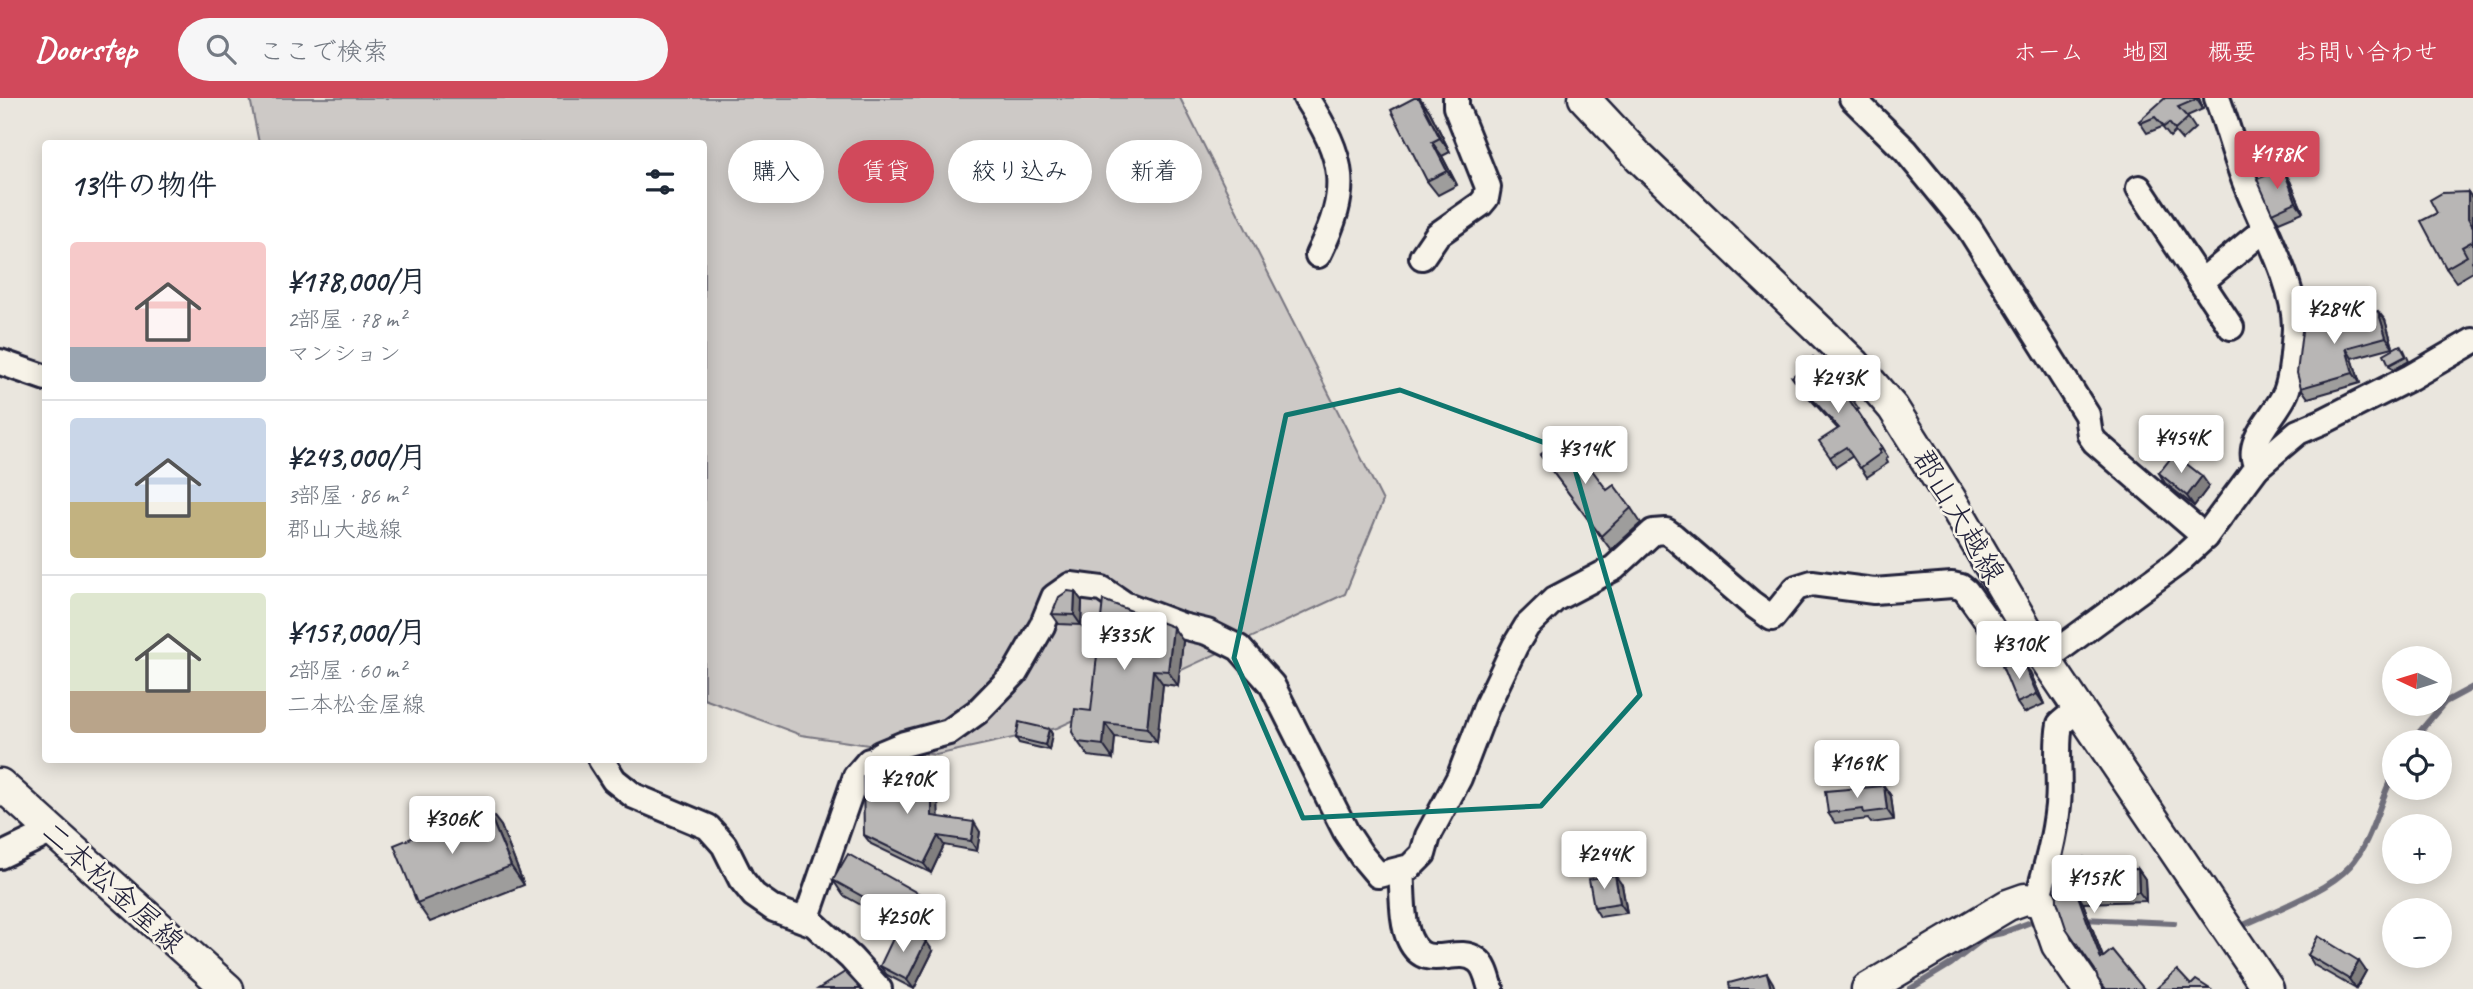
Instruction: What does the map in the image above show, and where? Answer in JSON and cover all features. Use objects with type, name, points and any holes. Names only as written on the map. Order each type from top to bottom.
[{"type":"main road","name":"郡山大越線","points":[[1584,98],[1639,157],[1855,363],[1893,408],[1950,498],[2041,653],[2268,989]]},
{"type":"main road","name":"二本松金屋線","points":[[0,784],[50,832],[228,989]]},
{"type":"main road","points":[[1867,989],[2008,905],[2025,899],[2042,902],[2057,945],[2087,989]]},
{"type":"street","points":[[1306,98],[1339,164],[1337,207],[1332,228],[1318,255]]},
{"type":"street","points":[[1422,257],[1437,235],[1486,198],[1488,187],[1456,107],[1456,98]]},
{"type":"street","points":[[1852,98],[1906,151],[1969,228],[2087,415],[2090,435],[2095,442],[2205,537]]},
{"type":"street","points":[[2217,98],[2245,181],[2294,308],[2295,331],[2286,392],[2253,448],[2253,459],[2257,467]]},
{"type":"street","points":[[2139,188],[2231,327]]},
{"type":"street","points":[[2202,282],[2265,229]]},
{"type":"street","points":[[806,920],[856,776],[869,761],[875,760],[880,754],[904,744],[948,732],[977,712],[1015,673],[1042,626],[1054,597],[1071,585],[1102,589],[1124,604],[1182,626],[1207,632],[1239,648],[1272,685],[1346,832],[1378,875],[1416,864],[1423,854],[1428,836],[1459,778],[1487,705],[1527,626],[1555,599],[1614,568],[1653,532],[1665,531],[1673,536],[1772,618],[1796,587],[1812,583],[1874,591],[1952,585],[1966,590],[2012,652],[2041,653],[2177,563],[2205,537],[2257,467],[2298,432],[2411,377],[2473,341]]},
{"type":"street","points":[[0,362],[42,377]]},
{"type":"street","points":[[2037,900],[2058,806],[2060,780],[2057,746],[2060,724],[2078,709]]},
{"type":"street","points":[[603,763],[614,780],[634,796],[708,827],[724,845],[741,879],[754,895],[774,909],[814,924],[851,958],[879,989]]},
{"type":"street","points":[[0,856],[50,832]]},
{"type":"street","points":[[1401,870],[1408,938],[1415,948],[1420,953],[1437,958],[1460,956],[1477,960],[1484,967],[1491,989]]},
{"type":"highlighted area","points":[[1400,390],[1570,452],[1640,695],[1541,806],[1303,818],[1234,658],[1286,415]]},
{"type":"shaded area","points":[[250,98],[1180,98],[1201,140],[1106,140],[1106,203],[1202,203],[1202,142],[1383,501],[1345,594],[1057,728],[936,755],[801,735],[707,700],[707,140],[258,140]]},
{"type":"building","points":[[1419,98],[1440,138],[1432,142],[1447,171],[1427,181],[1391,110]]},
{"type":"building","points":[[2165,98],[2197,99],[2178,107],[2188,118],[2175,130],[2169,123],[2164,127],[2155,117],[2141,123],[2139,121]]},
{"type":"building","points":[[2277,171],[2278,174],[2284,171],[2296,202],[2272,213],[2257,179]]},
{"type":"building","points":[[2468,192],[2468,218],[2473,227],[2473,241],[2462,247],[2467,256],[2446,268],[2421,221],[2437,213],[2430,200],[2442,193]]},
{"type":"building","points":[[2378,311],[2386,337],[2346,348],[2353,373],[2301,388],[2297,373],[2303,323],[2304,325],[2331,317],[2333,322]]},
{"type":"building","points":[[2400,345],[2406,356],[2389,365],[2384,354]]},
{"type":"building","points":[[1813,357],[1852,399],[1850,401],[1882,448],[1879,450],[1881,453],[1860,468],[1846,447],[1830,457],[1819,441],[1839,428],[1792,377]]},
{"type":"building","points":[[1566,435],[1607,490],[1614,485],[1631,508],[1601,536],[1540,455]]},
{"type":"building","points":[[2174,454],[2202,476],[2187,496],[2159,473]]},
{"type":"building","points":[[1068,591],[1075,592],[1074,615],[1052,614],[1059,597]]},
{"type":"building","points":[[1103,600],[1173,627],[1168,671],[1153,670],[1147,728],[1105,723],[1103,745],[1078,742],[1072,732],[1075,709],[1091,711]]},
{"type":"building","points":[[2017,659],[2019,664],[2023,662],[2037,694],[2017,703],[2002,666]]},
{"type":"building","points":[[1019,722],[1049,729],[1045,745],[1016,738]]},
{"type":"building","points":[[927,775],[928,783],[932,782],[932,816],[974,822],[971,841],[938,836],[924,864],[864,835],[863,776]]},
{"type":"building","points":[[1884,786],[1887,810],[1864,813],[1863,809],[1828,813],[1825,791]]},
{"type":"building","points":[[487,808],[511,866],[417,903],[394,845]]},
{"type":"building","points":[[848,854],[919,894],[905,920],[833,880]]},
{"type":"building","points":[[2085,859],[2086,871],[2138,869],[2139,892],[2077,893],[2101,959],[2112,950],[2144,989],[2106,989],[2066,928],[2057,901],[2056,860]]},
{"type":"building","points":[[1615,875],[1620,903],[1594,907],[1589,879]]},
{"type":"building","points":[[898,928],[926,941],[907,980],[880,966]]},
{"type":"building","points":[[2318,936],[2359,961],[2349,979],[2308,955]]},
{"type":"building","points":[[2177,970],[2191,985],[2196,980],[2210,989],[2156,989]]},
{"type":"building","points":[[845,972],[861,989],[818,989]]},
{"type":"building","points":[[1767,973],[1771,989],[1730,989],[1729,983]]},
{"type":"waterway","points":[[2421,730],[2445,702],[2473,687]]},
{"type":"waterway","points":[[2237,928],[2313,893],[2340,875],[2358,856],[2383,800]]},
{"type":"waterway","points":[[2082,919],[2174,923]]},
{"type":"waterway","points":[[1910,989],[1951,964],[1987,936],[2031,922]]}]
